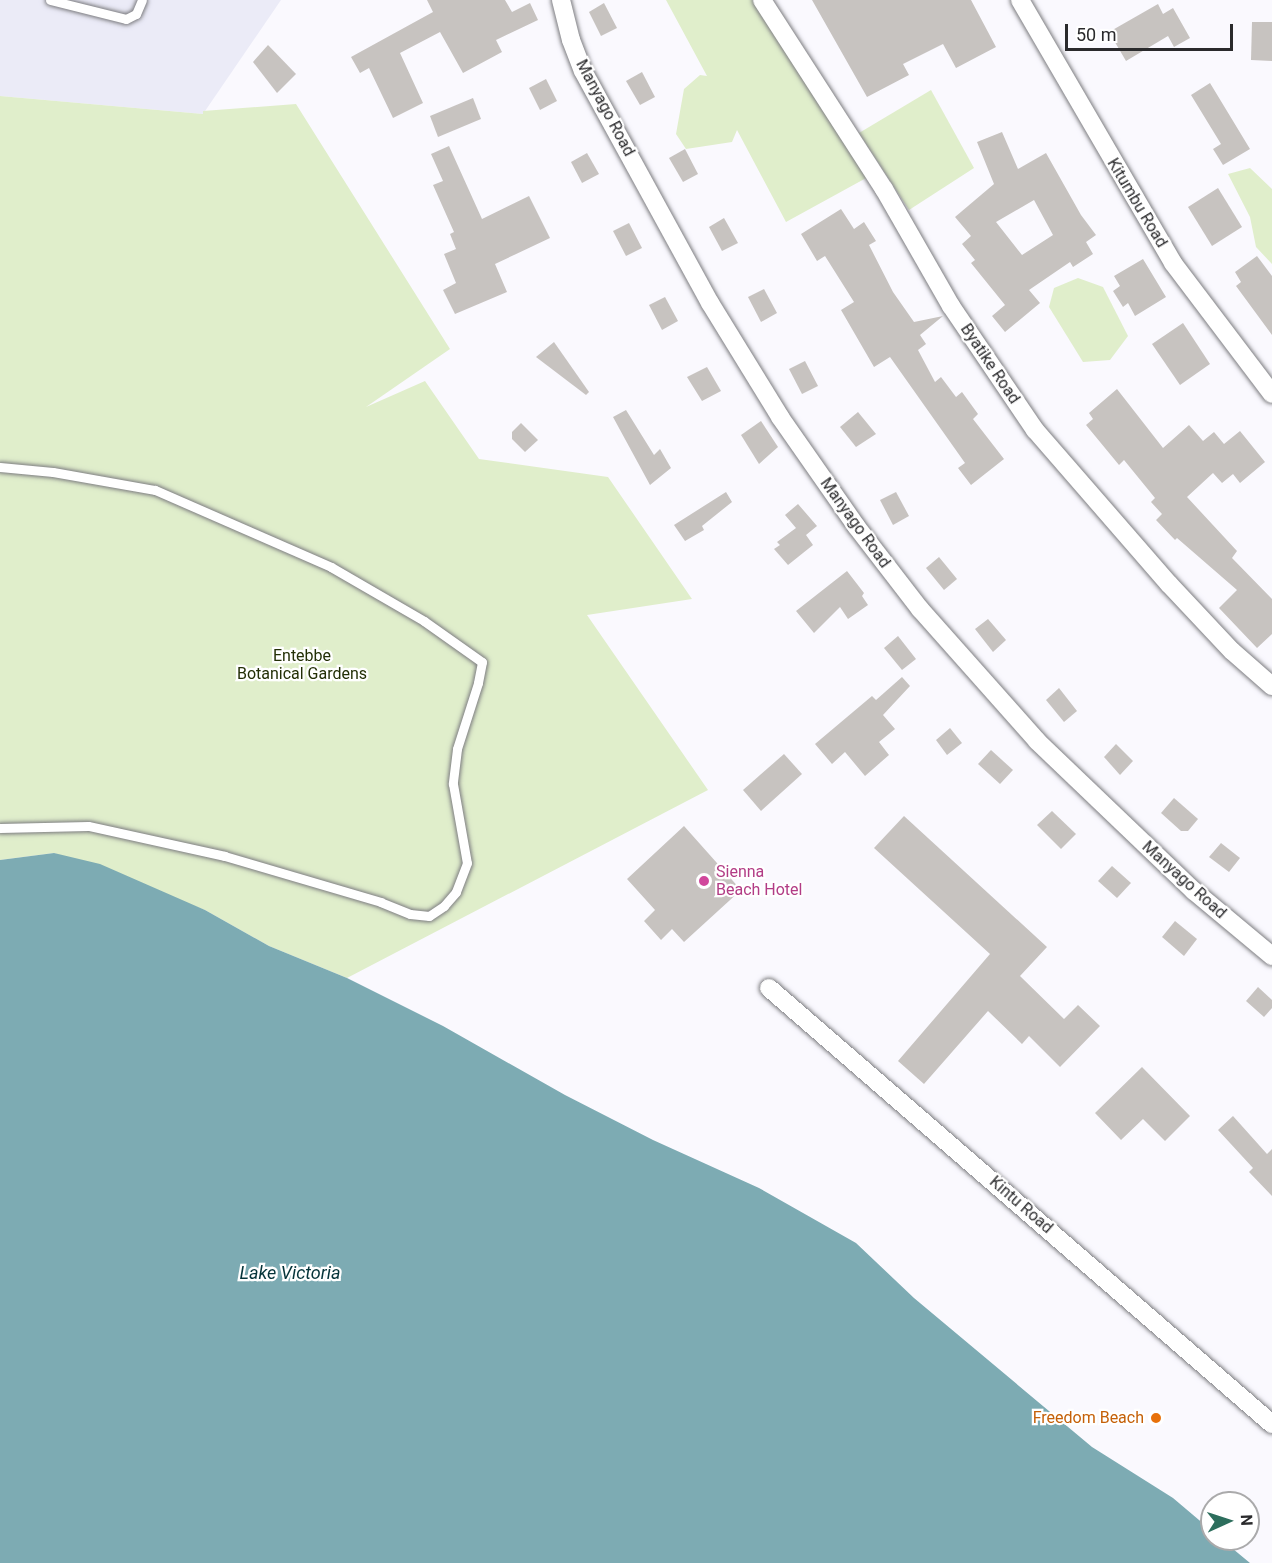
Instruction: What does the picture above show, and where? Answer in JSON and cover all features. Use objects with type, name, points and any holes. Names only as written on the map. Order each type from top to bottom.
[{"type":"street","name":"Manyago Road","points":[[561,0],[571,40],[583,71],[711,303],[780,417],[856,526],[920,609],[1037,741],[1194,891],[1272,956]]},
{"type":"street","name":"Byatike Road","points":[[762,0],[884,189],[951,306],[1035,430],[1169,584],[1232,651],[1272,686]]},
{"type":"street","name":"Kitumbu Road","points":[[1020,0],[1173,263],[1272,394]]},
{"type":"street","name":"Kintu Road","points":[[769,988],[1272,1424]]},
{"type":"lane","points":[[50,0],[126,19],[136,14],[142,0]]},
{"type":"lane","points":[[0,467],[53,471],[155,490],[331,567],[424,621],[482,662],[478,683],[457,749],[453,784],[467,863],[456,892],[444,906],[429,916],[410,914],[381,902],[225,856],[88,826],[14,825],[0,828]]},
{"type":"shaded area","points":[[0,0],[281,0],[203,114],[0,96]]},
{"type":"green space","points":[[666,0],[755,0],[868,177],[786,222],[737,130],[732,142],[686,149],[676,134],[684,89],[700,75],[707,76]]},
{"type":"green space","points":[[931,90],[974,168],[909,210],[859,133]]},
{"type":"green space","name":"Entebbe Botanical Gardens","points":[[0,96],[203,114],[203,111],[296,104],[450,349],[366,407],[425,381],[479,459],[608,477],[692,599],[587,615],[708,790],[347,978],[269,946],[205,910],[54,853],[0,860]]},
{"type":"green space","points":[[1250,168],[1272,189],[1272,264],[1256,247],[1250,217],[1228,174]]},
{"type":"green space","points":[[1078,278],[1103,287],[1128,336],[1110,360],[1083,362],[1049,307],[1054,288]]},
{"type":"water","name":"Lake Victoria","points":[[54,853],[100,864],[205,910],[269,946],[347,978],[443,1026],[565,1095],[653,1140],[759,1188],[856,1243],[914,1298],[1092,1447],[1173,1498],[1200,1521],[1200,1551],[1236,1551],[1250,1563],[0,1563],[0,860]]},
{"type":"building","points":[[427,0],[505,0],[512,12],[530,3],[538,20],[496,40],[502,52],[463,73],[440,32],[400,53],[423,103],[393,118],[369,68],[360,73],[351,57],[433,12]]},
{"type":"building","points":[[812,0],[971,0],[996,47],[956,68],[943,44],[903,64],[909,75],[867,97]]},
{"type":"building","points":[[604,3],[617,28],[601,36],[589,12]]},
{"type":"building","points":[[1158,4],[1163,14],[1173,8],[1190,38],[1174,47],[1168,36],[1126,61],[1109,32]]},
{"type":"building","points":[[1252,22],[1272,22],[1272,61],[1251,60]]},
{"type":"building","points":[[268,45],[296,74],[277,93],[253,62]]},
{"type":"building","points":[[642,72],[655,97],[640,105],[626,81]]},
{"type":"building","points":[[546,79],[557,101],[540,110],[529,88]]},
{"type":"building","points":[[1210,83],[1250,149],[1223,165],[1213,149],[1221,144],[1191,95]]},
{"type":"building","points":[[473,98],[481,119],[438,137],[430,116]]},
{"type":"building","points":[[1002,132],[1018,169],[1046,153],[1081,215],[1096,235],[1086,242],[1093,254],[1073,267],[1070,262],[1029,290],[1040,303],[1005,332],[992,316],[1005,305],[971,263],[975,260],[962,244],[971,236],[955,217],[994,184],[977,142]],"holes":[[[1034,200],[1053,235],[1022,255],[996,222]]]},
{"type":"building","points":[[449,146],[482,219],[529,196],[550,238],[495,264],[507,292],[455,314],[443,290],[456,283],[444,254],[456,249],[450,234],[454,232],[433,185],[443,181],[431,154]]},
{"type":"building","points":[[685,149],[698,174],[683,182],[669,158]]},
{"type":"building","points":[[587,153],[599,174],[582,183],[571,162]]},
{"type":"building","points":[[1218,188],[1242,227],[1212,246],[1188,207]]},
{"type":"building","points":[[841,209],[854,229],[864,222],[876,241],[869,245],[893,292],[914,322],[943,316],[920,335],[926,344],[918,350],[935,382],[941,377],[956,397],[962,392],[978,414],[973,419],[1004,459],[971,485],[958,468],[965,463],[890,357],[874,367],[841,310],[854,302],[825,256],[817,261],[801,234]]},
{"type":"building","points":[[724,218],[738,243],[722,251],[709,227]]},
{"type":"building","points":[[629,223],[642,248],[626,256],[613,231]]},
{"type":"building","points":[[1257,256],[1272,276],[1272,335],[1236,286],[1241,282],[1235,272]]},
{"type":"building","points":[[1143,259],[1166,297],[1135,316],[1128,303],[1123,307],[1113,291],[1120,286],[1114,276]]},
{"type":"building","points":[[764,289],[777,313],[761,322],[748,297]]},
{"type":"building","points":[[665,297],[678,321],[662,330],[649,305]]},
{"type":"building","points":[[1183,323],[1210,364],[1180,385],[1152,344]]},
{"type":"building","points":[[554,342],[589,392],[586,395],[536,357]]},
{"type":"building","points":[[805,361],[818,386],[802,394],[789,369]]},
{"type":"building","points":[[707,367],[721,391],[702,401],[687,377]]},
{"type":"building","points":[[1117,389],[1163,448],[1189,425],[1203,441],[1214,432],[1224,444],[1240,431],[1265,462],[1240,483],[1233,474],[1222,483],[1213,473],[1187,497],[1237,551],[1232,558],[1272,599],[1272,634],[1257,648],[1219,608],[1237,590],[1177,538],[1175,540],[1156,520],[1162,514],[1151,502],[1155,498],[1124,460],[1119,465],[1086,425],[1093,419],[1089,413]]},
{"type":"building","points":[[626,410],[654,455],[660,449],[671,468],[650,485],[613,417]]},
{"type":"building","points":[[858,412],[876,434],[856,447],[840,427]]},
{"type":"building","points":[[761,421],[778,447],[759,464],[741,435]]},
{"type":"building","points":[[521,423],[538,440],[525,452],[512,439],[512,432]]},
{"type":"building","points":[[726,492],[732,502],[702,526],[704,530],[685,541],[674,525]]},
{"type":"building","points":[[896,492],[909,516],[893,525],[880,500]]},
{"type":"building","points":[[798,504],[817,526],[806,535],[813,545],[788,565],[774,549],[780,545],[777,542],[796,528],[785,515]]},
{"type":"building","points":[[939,557],[957,579],[944,590],[926,568]]},
{"type":"building","points":[[847,571],[864,593],[862,596],[868,605],[848,619],[840,607],[814,633],[796,611]]},
{"type":"building","points":[[988,619],[1006,640],[993,652],[975,629]]},
{"type":"building","points":[[898,636],[916,659],[902,670],[884,648]]},
{"type":"building","points":[[902,677],[910,686],[883,715],[895,729],[879,742],[889,755],[865,776],[845,752],[832,764],[815,744],[872,696],[876,700]]},
{"type":"building","points":[[1059,688],[1077,711],[1064,722],[1046,700]]},
{"type":"building","points":[[950,728],[962,743],[947,755],[936,740]]},
{"type":"building","points":[[1116,744],[1133,761],[1120,775],[1104,757]]},
{"type":"building","points":[[991,750],[1013,770],[1000,784],[978,764]]},
{"type":"building","points":[[784,754],[802,774],[761,811],[743,790]]},
{"type":"building","points":[[1174,798],[1198,819],[1188,831],[1181,831],[1161,813]]},
{"type":"building","points":[[1052,811],[1076,834],[1061,849],[1037,825]]},
{"type":"building","points":[[904,816],[1047,947],[1020,976],[1064,1019],[1078,1005],[1100,1026],[1060,1067],[1029,1036],[1022,1044],[988,1011],[924,1084],[898,1061],[990,954],[874,848]]},
{"type":"building","points":[[684,826],[741,890],[684,942],[672,929],[661,940],[644,921],[655,910],[627,879]]},
{"type":"building","points":[[1221,843],[1240,858],[1229,872],[1209,857]]},
{"type":"building","points":[[1112,866],[1131,883],[1117,898],[1098,881]]},
{"type":"building","points":[[1175,921],[1197,939],[1184,956],[1162,937]]},
{"type":"building","points":[[1258,987],[1272,1000],[1272,1008],[1264,1017],[1246,1001]]},
{"type":"building","points":[[1142,1067],[1190,1116],[1165,1141],[1143,1119],[1121,1140],[1095,1113]]},
{"type":"building","points":[[1233,1116],[1267,1154],[1272,1149],[1272,1196],[1249,1172],[1253,1168],[1218,1130]]},
{"type":"place","name":"Sienna Beach Hotel","points":[[704,881]]},
{"type":"place","name":"Freedom Beach","points":[[1156,1418]]}]
